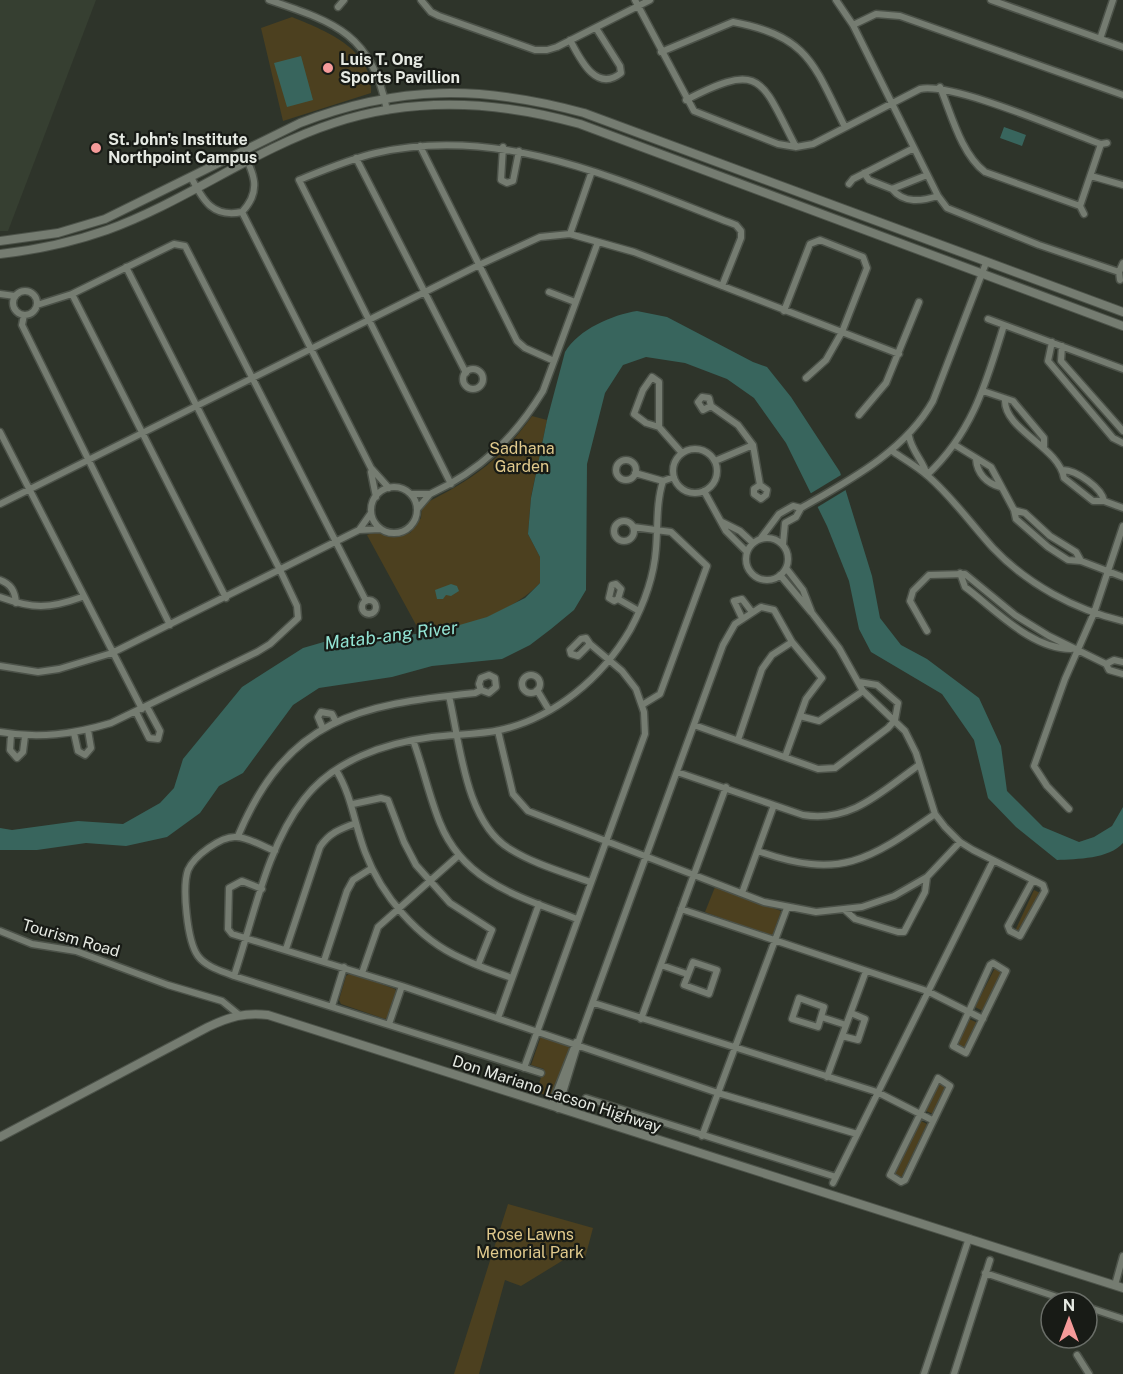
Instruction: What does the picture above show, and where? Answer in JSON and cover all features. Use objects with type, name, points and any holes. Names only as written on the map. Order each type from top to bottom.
[{"type":"street","points":[[269,0],[331,23],[349,35],[372,62],[385,97],[387,110]]},
{"type":"street","points":[[338,7],[344,0]]},
{"type":"street","points":[[422,0],[430,12],[439,16],[535,50],[557,47],[596,28],[637,3],[650,0]]},
{"type":"street","points":[[836,0],[853,25],[938,196],[953,212],[1119,272]]},
{"type":"street","points":[[991,0],[1123,46]]},
{"type":"street","points":[[1100,39],[1113,0]]},
{"type":"street","points":[[637,3],[686,100],[699,115],[778,144],[796,147],[813,144],[920,88],[939,87],[1104,143],[1080,206]]},
{"type":"street","points":[[853,25],[876,14],[900,15],[1123,95]]},
{"type":"street","points":[[662,52],[733,22],[791,41],[806,53],[814,64],[845,127]]},
{"type":"street","points":[[570,40],[581,61],[594,75],[606,80],[613,78],[621,73],[620,66],[596,28]]},
{"type":"street","points":[[686,100],[729,80],[755,81],[762,85],[769,95],[796,147]]},
{"type":"street","points":[[939,87],[978,167],[985,172],[1080,206],[1084,214]]},
{"type":"street","points":[[0,241],[76,228],[105,219],[327,112],[385,97],[441,92],[494,94],[547,102],[584,113],[1123,312]]},
{"type":"street","points":[[0,254],[79,239],[108,230],[248,161],[332,124],[387,110],[442,104],[468,104],[519,109],[580,124],[1123,326]]},
{"type":"street","points":[[451,484],[299,180],[357,158],[420,146],[468,144],[519,150],[592,171],[736,225],[741,231],[741,238],[722,286]]},
{"type":"street","points":[[420,146],[517,341],[525,348],[554,361]]},
{"type":"street","points":[[503,147],[501,180],[507,183],[516,177],[519,150]]},
{"type":"street","points":[[849,184],[864,173],[914,148]]},
{"type":"street","points":[[191,177],[213,210],[224,214],[242,212],[252,200],[256,179],[243,151]]},
{"type":"street","points":[[357,158],[466,373]]},
{"type":"street","points":[[570,234],[592,171]]},
{"type":"street","points":[[864,173],[869,180],[913,200],[938,196]]},
{"type":"street","points":[[892,189],[927,175]]},
{"type":"street","points":[[1091,176],[1123,185]]},
{"type":"street","points":[[242,212],[370,468],[376,497],[371,512],[359,530]]},
{"type":"street","points":[[76,228],[79,239]]},
{"type":"street","points":[[0,504],[478,265],[540,237],[570,234],[634,252],[899,354]]},
{"type":"street","points":[[784,311],[810,244],[820,240],[863,257],[867,262],[842,332],[826,360],[806,378]]},
{"type":"street","points":[[0,666],[38,672],[68,667],[112,653],[359,530],[380,528],[393,533],[406,531],[415,521],[418,508],[430,494],[471,472],[512,436],[543,391],[598,242]]},
{"type":"street","points":[[15,296],[15,310],[24,315],[31,314],[37,305],[72,294],[174,244],[185,246],[366,601]]},
{"type":"street","points":[[801,508],[793,506],[779,514],[761,538],[753,543],[747,552],[746,566],[754,576],[768,580],[780,576],[786,568],[787,552],[783,544],[785,523],[796,518],[801,508],[892,451],[909,436],[933,401],[986,263]]},
{"type":"street","points":[[1120,280],[1119,272],[1123,263]]},
{"type":"street","points":[[0,732],[25,736],[74,733],[88,730],[141,709],[257,652],[295,622],[298,611],[280,570],[126,267]]},
{"type":"street","points":[[0,294],[15,296],[21,292],[28,292],[35,297],[37,305]]},
{"type":"street","points":[[549,292],[575,302]]},
{"type":"street","points":[[72,294],[226,598]]},
{"type":"street","points":[[859,415],[879,393],[899,354],[920,302]]},
{"type":"street","points":[[24,315],[22,325],[170,625]]},
{"type":"street","points":[[988,319],[1123,370]]},
{"type":"street","points":[[927,475],[955,445],[966,429],[983,391],[1004,325]]},
{"type":"street","points":[[1052,342],[1048,361],[1113,438],[1123,443]]},
{"type":"street","points":[[1062,346],[1061,361],[1123,431]]},
{"type":"street","points":[[659,427],[660,382],[652,377],[643,390],[634,414],[646,423],[659,427],[682,453]]},
{"type":"street","points":[[983,391],[1013,401],[1044,438],[1044,447]]},
{"type":"street","points":[[1005,399],[1005,409],[1033,442],[1044,447],[1063,470],[1064,478],[1072,486],[1093,501],[1104,501],[1123,508]]},
{"type":"street","points":[[711,406],[738,425],[753,445],[760,485]]},
{"type":"street","points":[[0,432],[141,709]]},
{"type":"street","points":[[909,436],[911,450],[925,466],[927,475]]},
{"type":"street","points":[[715,461],[753,445]]},
{"type":"street","points":[[955,445],[976,459],[985,461],[991,467],[999,477],[1000,487],[1014,510],[1016,519],[1048,547],[1071,562],[1081,561],[1123,578]]},
{"type":"street","points":[[697,449],[711,455],[715,461],[717,468],[715,482],[704,491],[697,493],[682,489],[674,477],[674,464],[682,453],[697,449]]},
{"type":"street","points":[[892,451],[927,475],[996,550],[1023,575],[1057,597],[1094,613],[1123,621]]},
{"type":"street","points":[[976,459],[978,471],[989,482],[1000,487]]},
{"type":"street","points":[[370,468],[389,488]]},
{"type":"street","points":[[1063,470],[1073,471],[1100,492],[1104,501]]},
{"type":"street","points":[[635,473],[663,481],[674,477]]},
{"type":"street","points":[[234,976],[275,851],[287,825],[305,798],[320,781],[377,749],[413,740],[498,730],[520,724],[549,711],[584,687],[609,660],[639,611],[653,569],[658,528],[658,498],[663,481]]},
{"type":"street","points":[[376,497],[389,488],[397,487],[411,494],[430,494]]},
{"type":"street","points":[[704,491],[726,531],[747,552]]},
{"type":"street","points":[[411,494],[418,508]]},
{"type":"street","points":[[1014,510],[1025,513],[1050,536],[1076,552],[1081,561]]},
{"type":"street","points":[[371,512],[380,528]]},
{"type":"street","points":[[722,522],[740,531],[753,543]]},
{"type":"street","points":[[1069,809],[1047,786],[1034,766],[1075,650],[1094,613],[1123,526]]},
{"type":"street","points":[[633,527],[658,528],[677,536],[707,568],[660,693],[642,705]]},
{"type":"street","points":[[761,538],[773,538],[783,544]]},
{"type":"street","points":[[786,568],[803,590],[812,613]]},
{"type":"street","points":[[960,573],[965,587],[1039,643],[1054,649],[1075,650]]},
{"type":"street","points":[[927,631],[909,601],[913,591],[929,575],[960,573],[1015,615],[1075,650],[1106,664],[1109,670],[1123,674]]},
{"type":"street","points":[[780,576],[839,648],[863,691],[895,720],[912,743],[935,814],[960,842],[993,861],[1033,880],[1042,885],[1045,891],[1020,936],[1010,931],[1008,926],[1033,880]]},
{"type":"street","points":[[0,580],[11,586],[16,603]]},
{"type":"street","points":[[0,597],[16,603],[50,607],[82,597]]},
{"type":"street","points":[[618,599],[639,611]]},
{"type":"street","points":[[742,618],[734,601],[742,599],[752,612]]},
{"type":"street","points":[[556,1103],[723,645],[735,624],[761,607],[774,610],[792,642],[822,678],[806,699],[785,757]]},
{"type":"street","points":[[738,740],[762,669],[772,655],[792,642]]},
{"type":"street","points":[[524,1068],[645,734],[642,705],[629,680],[590,644]]},
{"type":"street","points":[[1106,664],[1114,660],[1123,662]]},
{"type":"street","points":[[694,725],[818,769],[835,768],[895,720],[899,706],[896,700],[877,685],[859,682]]},
{"type":"street","points":[[238,836],[261,787],[300,745],[323,729],[384,705],[481,690]]},
{"type":"street","points":[[537,690],[549,711]]},
{"type":"street","points":[[800,716],[819,721],[863,691]]},
{"type":"street","points":[[449,696],[472,796],[484,824],[497,839],[525,857],[590,882]]},
{"type":"street","points":[[323,729],[318,717],[321,712],[332,714],[336,722]]},
{"type":"street","points":[[74,733],[78,751],[86,755],[91,748],[88,730]]},
{"type":"street","points":[[498,730],[510,785],[520,804],[539,817],[787,908],[816,912],[845,910],[894,896],[927,877],[960,842]]},
{"type":"street","points":[[11,734],[10,750],[17,758],[23,752],[25,736]]},
{"type":"street","points":[[413,740],[439,820],[458,856],[495,887],[577,919]]},
{"type":"street","points":[[677,772],[819,818],[850,812],[919,765]]},
{"type":"street","points":[[336,770],[353,804],[356,823],[372,868],[399,908],[440,946],[478,965],[512,978]]},
{"type":"street","points":[[641,1019],[726,788]]},
{"type":"street","points":[[353,804],[381,798],[388,800],[404,842],[428,880],[450,903],[492,930],[478,965]]},
{"type":"street","points":[[742,893],[774,805]]},
{"type":"street","points":[[758,851],[807,865],[844,864],[875,854],[935,814]]},
{"type":"street","points":[[286,949],[320,847],[326,837],[356,823]]},
{"type":"street","points":[[275,851],[238,836],[222,839],[193,862],[186,877],[189,933],[194,949],[206,963],[234,976],[541,1073]]},
{"type":"street","points":[[362,973],[375,932],[428,880],[458,856]]},
{"type":"street","points":[[586,1098],[835,1180],[993,861]]},
{"type":"street","points":[[324,961],[346,891],[353,880],[372,868]]},
{"type":"street","points":[[845,910],[855,919],[904,932],[925,892],[927,877]]},
{"type":"street","points":[[262,889],[238,881],[229,888],[227,894],[228,929],[232,934],[344,967],[537,1030],[718,1093],[857,1134]]},
{"type":"street","points":[[498,1018],[539,904]]},
{"type":"street","points":[[702,1136],[787,908]]},
{"type":"street","points":[[681,909],[774,942],[927,991],[983,1019]]},
{"type":"street","name":"Tourism Road","points":[[0,931],[32,944],[76,951],[168,985],[222,1001],[238,1014]]},
{"type":"street","points":[[693,962],[717,970],[709,994],[684,985],[687,974],[693,962]]},
{"type":"street","points":[[993,963],[1006,969],[969,1052],[953,1048],[969,1012],[990,965],[993,963]]},
{"type":"street","points":[[661,965],[687,974]]},
{"type":"street","points":[[332,1006],[344,967]]},
{"type":"street","points":[[827,1077],[866,971]]},
{"type":"street","points":[[389,1024],[402,986]]},
{"type":"street","points":[[799,998],[824,1007],[822,1017],[816,1027],[792,1018],[799,998]]},
{"type":"street","points":[[594,1003],[877,1092],[932,1120]]},
{"type":"street","points":[[850,1013],[869,1017],[858,1040],[861,1047]]},
{"type":"street","name":"Don Mariano Lacson Highway","points":[[0,1137],[208,1027],[238,1014],[268,1015],[556,1103],[1123,1288]]},
{"type":"street","points":[[822,1017],[846,1025]]},
{"type":"street","points":[[843,1036],[858,1040]]},
{"type":"street","points":[[936,1078],[949,1084],[903,1182],[890,1177],[919,1113],[936,1078]]},
{"type":"street","points":[[924,1374],[969,1238]]},
{"type":"street","points":[[1114,1285],[1123,1256]]},
{"type":"street","points":[[954,1374],[990,1260]]},
{"type":"street","points":[[985,1273],[1039,1291]]},
{"type":"street","points":[[1099,1311],[1123,1319]]},
{"type":"street","points":[[1077,1355],[1089,1374]]},
{"type":"shaded area","points":[[0,0],[96,0],[8,231],[0,231]]},
{"type":"green space","points":[[292,17],[332,35],[356,53],[370,78],[371,93],[283,121],[261,28]]},
{"type":"green space","name":"Sadhana Garden","points":[[532,416],[547,420],[531,497],[528,534],[540,557],[540,583],[515,603],[485,618],[453,629],[421,634],[367,535],[377,531],[390,537],[410,533],[421,518],[422,505],[470,478],[496,458]]},
{"type":"green space","points":[[715,887],[781,911],[772,937],[705,912]]},
{"type":"green space","points":[[1034,890],[1042,894],[1022,933],[1015,931]]},
{"type":"green space","points":[[995,968],[1003,972],[983,1011],[975,1007]]},
{"type":"green space","points":[[350,973],[395,989],[397,993],[389,1016],[385,1019],[341,1004],[339,1000],[346,976]]},
{"type":"green space","points":[[969,1019],[978,1023],[965,1050],[956,1046]]},
{"type":"green space","points":[[541,1036],[570,1046],[552,1097],[536,1092],[544,1069],[531,1065]]},
{"type":"green space","points":[[937,1083],[945,1087],[933,1114],[924,1110]]},
{"type":"green space","points":[[919,1120],[927,1124],[901,1178],[893,1175]]},
{"type":"green space","name":"Rose Lawns Memorial Park","points":[[508,1204],[593,1228],[585,1258],[570,1256],[521,1286],[505,1280],[479,1374],[454,1374]]},
{"type":"water","points":[[301,56],[313,100],[287,107],[274,63]]},
{"type":"water","points":[[1004,127],[1026,135],[1022,146],[1000,138]]},
{"type":"water","points":[[637,311],[667,317],[767,367],[791,397],[840,472],[872,576],[880,618],[901,645],[927,659],[979,698],[1001,746],[1007,791],[1043,827],[1079,842],[1094,837],[1112,826],[1123,807],[1123,843],[1101,855],[1057,860],[1016,827],[988,798],[974,740],[942,694],[871,652],[859,629],[849,581],[827,526],[786,443],[754,398],[727,379],[685,363],[646,357],[623,365],[605,393],[587,464],[586,590],[574,610],[551,629],[530,645],[502,659],[432,666],[392,677],[319,688],[293,705],[243,773],[219,786],[200,813],[167,837],[126,846],[86,843],[37,850],[0,850],[0,828],[12,830],[78,821],[123,824],[160,803],[174,788],[183,759],[242,687],[303,648],[334,639],[432,633],[487,617],[525,598],[540,583],[540,557],[528,534],[531,498],[547,420],[565,352],[579,336],[597,324]]},
{"type":"water","points":[[451,584],[457,586],[459,591],[451,596],[446,595],[443,599],[437,599],[435,590]]},
{"type":"pier","points":[[841,475],[849,488],[816,508],[808,495]]},
{"type":"place","name":"Luis T. Ong Sports Pavillion","points":[[328,68]]},
{"type":"place","name":"St. John's Institute Northpoint Campus","points":[[96,148]]},
{"type":"water label","name":"Matab-ang River","points":[[391,635]]}]
